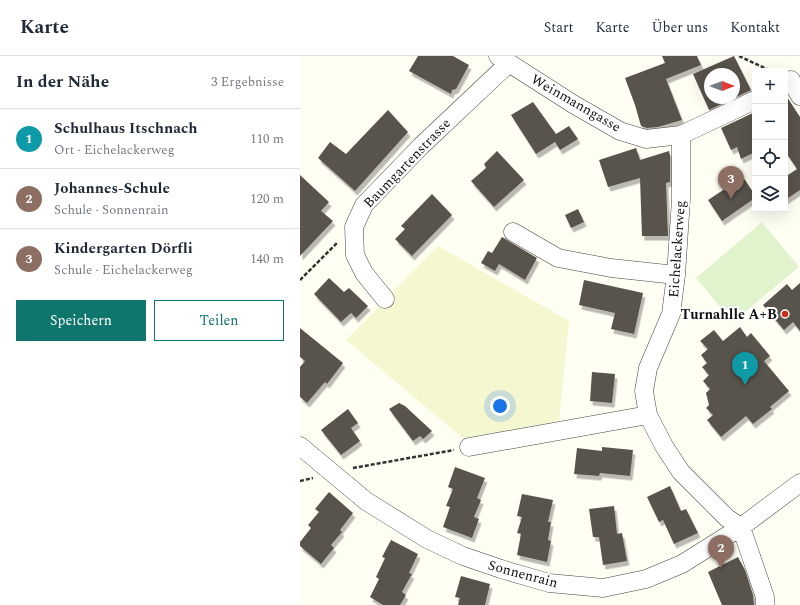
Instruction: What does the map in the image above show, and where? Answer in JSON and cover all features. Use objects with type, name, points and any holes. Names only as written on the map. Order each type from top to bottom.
[{"type":"street","name":"Weinmanngasse","points":[[503,60],[573,104],[620,131],[646,139],[681,135],[752,101]]},
{"type":"street","name":"Baumgartenstrasse","points":[[385,299],[364,273],[355,254],[354,227],[364,205],[503,60]]},
{"type":"street","points":[[792,80],[800,96]]},
{"type":"street","name":"Eichelackerweg","points":[[681,135],[681,199],[676,274],[671,314],[648,368],[644,392],[648,415],[664,446],[681,472],[726,518],[742,527]]},
{"type":"street","points":[[513,232],[558,258],[611,268],[676,274]]},
{"type":"street","points":[[469,447],[648,415]]},
{"type":"street","name":"Sonnenrain","points":[[300,446],[366,501],[427,539],[463,556],[549,583],[603,588],[646,580],[682,564],[742,527],[800,483]]},
{"type":"street","points":[[742,527],[765,597],[766,605]]},
{"type":"path","points":[[739,56],[765,68]]},
{"type":"path","points":[[300,280],[354,227]]},
{"type":"path","points":[[300,481],[330,472],[469,447]]},
{"type":"green space","points":[[762,222],[799,267],[733,322],[696,278]]},
{"type":"green space","points":[[438,246],[569,321],[559,421],[464,439],[346,340]]},
{"type":"building","points":[[418,56],[453,56],[469,65],[456,89],[452,90],[451,94],[409,71]]},
{"type":"building","points":[[662,56],[697,56],[701,65],[666,79],[682,120],[658,127],[647,128],[641,126],[625,78],[665,63]]},
{"type":"building","points":[[734,56],[740,68],[707,68]]},
{"type":"building","points":[[740,68],[751,90],[740,95]]},
{"type":"building","points":[[704,69],[704,99],[693,74]]},
{"type":"building","points":[[788,99],[800,117],[800,190],[788,198],[788,175],[797,169],[788,156]]},
{"type":"building","points":[[533,102],[556,134],[569,126],[578,139],[560,150],[555,142],[536,154],[511,115]]},
{"type":"building","points":[[706,104],[722,104],[709,110]]},
{"type":"building","points":[[388,110],[408,132],[355,191],[318,158],[330,142],[346,154]]},
{"type":"building","points":[[752,113],[752,154],[741,159],[737,147],[731,150],[721,128]]},
{"type":"building","points":[[636,148],[640,160],[669,151],[670,182],[666,183],[668,236],[642,236],[640,178],[608,187],[599,160]]},
{"type":"building","points":[[497,151],[524,180],[494,207],[471,181],[486,168],[484,164]]},
{"type":"building","points":[[300,175],[329,202],[321,211],[333,221],[300,256]]},
{"type":"building","points":[[743,177],[752,190],[752,200],[722,221],[708,200]]},
{"type":"building","points":[[432,194],[452,215],[412,256],[395,239],[405,229],[401,226]]},
{"type":"building","points":[[578,209],[584,222],[571,228],[565,215]]},
{"type":"building","points":[[502,237],[537,258],[525,280],[499,264],[495,271],[481,263],[488,251],[492,253]]},
{"type":"building","points":[[329,278],[344,292],[349,288],[368,306],[356,318],[351,313],[341,322],[314,294]]},
{"type":"building","points":[[584,280],[643,293],[634,334],[611,329],[615,313],[579,305]]},
{"type":"building","name":"Turnahlle A+B","points":[[800,283],[800,331],[793,322],[784,330],[763,305],[787,284],[792,290]]},
{"type":"building","points":[[740,327],[747,337],[751,333],[770,356],[764,361],[789,391],[770,407],[772,409],[753,424],[746,416],[721,437],[707,420],[713,415],[706,408],[709,405],[706,393],[710,389],[703,381],[709,375],[702,367],[707,363],[701,355],[708,349],[700,341],[714,330],[723,341]]},
{"type":"building","points":[[300,328],[343,363],[327,384],[325,382],[307,403],[300,397],[300,367],[305,361],[300,357]]},
{"type":"building","points":[[592,372],[615,374],[612,403],[590,401]]},
{"type":"building","points":[[399,403],[405,406],[432,431],[423,439],[420,436],[413,441],[389,409]]},
{"type":"building","points":[[348,409],[358,423],[351,428],[360,441],[341,455],[321,430]]},
{"type":"building","points":[[602,447],[633,450],[630,476],[600,473],[599,476],[574,474],[577,448],[602,451]]},
{"type":"building","points":[[455,467],[485,478],[477,498],[481,500],[474,517],[479,519],[472,538],[443,527],[450,507],[446,506],[453,489],[448,487]]},
{"type":"building","points":[[670,486],[681,511],[686,509],[698,533],[674,544],[663,520],[659,522],[647,497]]},
{"type":"building","points":[[329,492],[353,513],[340,530],[342,532],[331,545],[334,548],[321,564],[300,546],[300,542],[311,528],[308,525],[319,512],[315,509]]},
{"type":"building","points":[[522,494],[553,500],[548,522],[551,522],[548,540],[551,541],[547,562],[517,555],[521,534],[517,533],[522,517],[517,516]]},
{"type":"building","points":[[614,506],[617,534],[622,533],[627,561],[603,565],[599,537],[593,537],[589,509]]},
{"type":"building","points":[[391,540],[418,554],[409,573],[412,574],[402,592],[406,595],[400,605],[383,605],[370,597],[379,579],[376,577],[385,558],[382,557]]},
{"type":"building","points":[[738,557],[745,570],[753,595],[754,605],[722,605],[708,572]]},
{"type":"building","points":[[461,576],[490,584],[485,605],[458,605],[460,598],[455,597]]},
{"type":"place","name":"Kindergarten Dörfli","points":[[731,199]]},
{"type":"place","name":"Turnahlle A+B","points":[[785,314]]},
{"type":"place","name":"Schulhaus Itschnach","points":[[745,385]]},
{"type":"place","name":"Johannes-Schule","points":[[721,568]]}]
